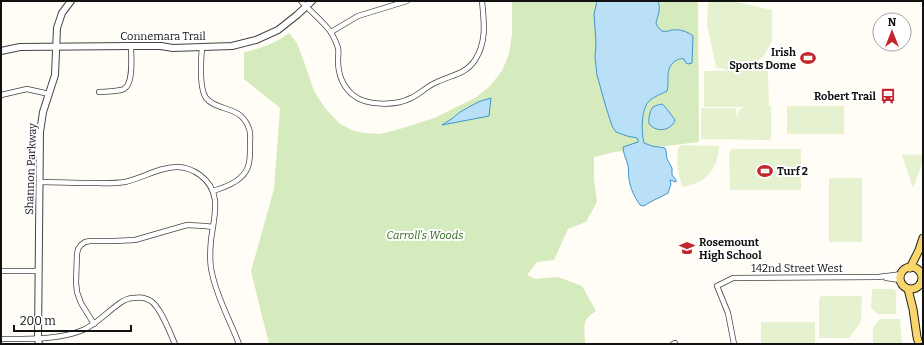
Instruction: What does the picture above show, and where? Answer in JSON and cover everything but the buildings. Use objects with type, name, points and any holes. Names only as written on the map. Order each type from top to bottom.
[{"type":"main road","points":[[910,268],[923,238]]},
{"type":"main road","points":[[918,270],[913,267],[904,269],[900,277],[903,286],[912,288],[920,284],[921,276],[918,270],[919,250]]},
{"type":"main road","points":[[912,288],[913,309],[919,344]]},
{"type":"street","name":"Shannon Parkway","points":[[39,341],[38,271],[40,132],[43,112],[55,75],[55,46],[57,28],[62,13],[71,1]]},
{"type":"street","points":[[301,1],[331,32],[338,48],[338,69],[340,78],[352,95],[371,102],[396,103],[413,97],[435,82],[460,73],[475,61],[481,49],[484,35],[482,1]]},
{"type":"street","name":"Connemara Trail","points":[[1,51],[20,47],[55,46],[161,46],[173,48],[232,46],[261,38],[278,30],[312,1]]},
{"type":"street","points":[[331,32],[358,16],[407,1]]},
{"type":"street","points":[[99,92],[124,89],[128,85],[131,76],[131,46]]},
{"type":"street","points":[[202,47],[202,87],[206,98],[217,106],[229,109],[238,114],[249,129],[250,134],[250,161],[245,173],[236,181],[213,192]]},
{"type":"street","points":[[1,95],[27,89],[49,94]]},
{"type":"street","points":[[40,182],[118,182],[134,180],[166,168],[178,167],[189,169],[199,174],[207,182],[213,192],[216,204],[210,256],[214,285],[239,344]]},
{"type":"street","points":[[94,324],[81,303],[76,282],[77,254],[81,245],[90,241],[135,240],[187,225],[213,227]]},
{"type":"street","points":[[1,271],[38,271]]},
{"type":"street","name":"142nd Street West","points":[[734,344],[728,313],[717,286],[733,278],[900,277]]},
{"type":"street","points":[[1,339],[39,341],[73,334],[94,324],[127,298],[140,297],[152,302],[159,310],[175,344]]},
{"type":"green space","name":"Carroll's Woods","points":[[512,1],[698,1],[699,142],[615,152],[594,157],[594,179],[597,202],[586,222],[568,229],[554,260],[537,262],[527,275],[535,279],[558,277],[582,286],[596,311],[585,321],[585,344],[269,344],[251,271],[274,189],[280,108],[244,79],[244,52],[268,45],[289,33],[297,43],[314,91],[325,108],[340,124],[354,131],[380,134],[434,118],[475,98],[489,87],[502,71],[509,54],[512,34]]},
{"type":"green space","points":[[732,1],[772,10],[772,41],[764,56],[756,62],[737,70],[727,70],[716,67],[707,25],[708,4],[710,2]]},
{"type":"green space","points":[[768,70],[769,106],[771,106],[771,138],[769,140],[701,139],[701,108],[736,108],[737,120],[739,111],[744,107],[704,107],[704,71]]},
{"type":"green space","points":[[787,106],[844,106],[844,134],[787,134]]},
{"type":"green space","points":[[681,145],[719,146],[716,162],[709,174],[698,182],[682,187],[677,165],[678,148]]},
{"type":"green space","name":"Turf 2","points":[[732,149],[801,149],[801,190],[730,190],[729,152]]},
{"type":"green space","points":[[902,155],[923,155],[923,162],[913,188]]},
{"type":"green space","points":[[829,178],[862,178],[862,242],[829,242]]},
{"type":"green space","points":[[872,289],[893,289],[896,291],[896,314],[878,314],[871,308]]},
{"type":"green space","points":[[821,296],[862,296],[861,322],[849,338],[819,338],[819,299]]},
{"type":"green space","points":[[880,319],[900,319],[902,344],[873,344],[873,327]]},
{"type":"green space","points":[[761,322],[815,322],[815,344],[761,344]]},
{"type":"water","points":[[597,1],[658,1],[659,9],[656,23],[662,31],[680,30],[693,36],[692,63],[688,64],[684,59],[680,59],[672,64],[668,72],[667,91],[650,100],[647,103],[643,114],[642,133],[644,143],[665,148],[667,159],[672,168],[672,175],[676,180],[676,182],[670,180],[671,184],[668,193],[644,206],[640,205],[632,189],[628,166],[623,150],[623,147],[638,142],[638,140],[637,138],[616,132],[612,126],[597,75],[594,14]]},
{"type":"water","points":[[491,98],[489,116],[442,125],[460,112],[478,102]]},
{"type":"water","points":[[662,104],[675,120],[671,126],[661,130],[650,125],[649,119],[653,107]]},
{"type":"place","name":"Irish Sports Dome","points":[[808,58]]},
{"type":"place","name":"Robert Trail","points":[[888,96]]},
{"type":"place","name":"Turf 2","points":[[765,171]]},
{"type":"place","name":"Rosemount High School","points":[[687,248]]}]
